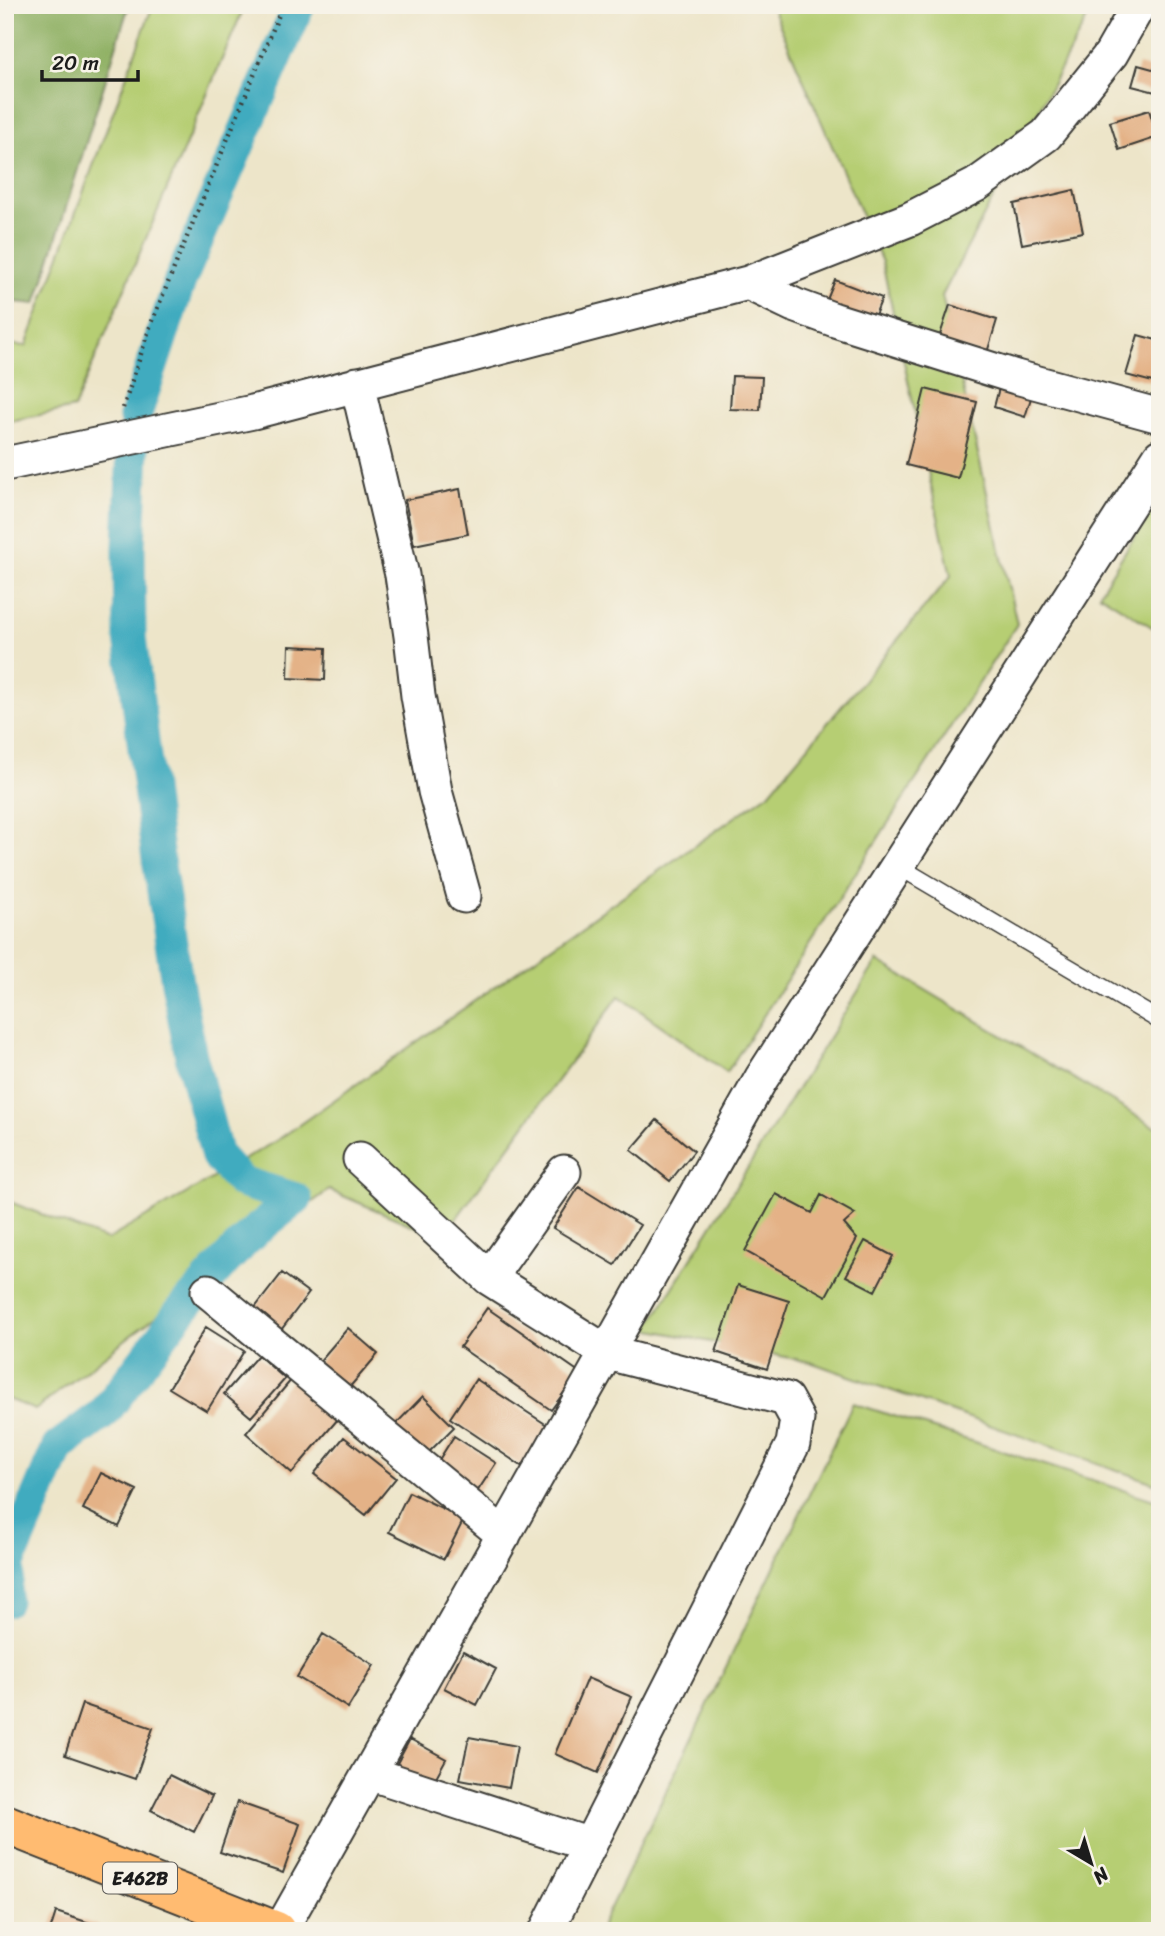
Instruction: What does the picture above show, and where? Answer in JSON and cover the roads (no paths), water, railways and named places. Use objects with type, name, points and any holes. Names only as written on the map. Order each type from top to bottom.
[{"type":"main road","name":"E462B","points":[[5,1824],[278,1931]]},
{"type":"street","points":[[5,464],[253,412],[748,283],[910,219],[976,185],[1046,135],[1111,54],[1139,5]]},
{"type":"street","points":[[748,283],[794,305],[835,320],[1016,377],[1160,416]]},
{"type":"street","points":[[357,384],[401,575],[418,696],[435,790],[464,896]]},
{"type":"street","points":[[278,1931],[761,1079],[1160,456]]},
{"type":"street","points":[[360,1159],[489,1278],[608,1353],[786,1399],[797,1419],[793,1444],[546,1931]]},
{"type":"street","points":[[489,1278],[564,1172]]},
{"type":"street","points":[[208,1291],[504,1535]]},
{"type":"street","points":[[369,1773],[590,1845]]},
{"type":"lane","points":[[898,866],[1160,1021]]},
{"type":"waterway","points":[[135,417],[180,281],[299,5]]},
{"type":"waterway","points":[[5,1601],[9,1563],[58,1447],[104,1413],[180,1312],[227,1259],[255,1231],[296,1199],[241,1182],[217,1156],[191,1056],[157,852],[130,637],[129,548],[133,447]]}]
